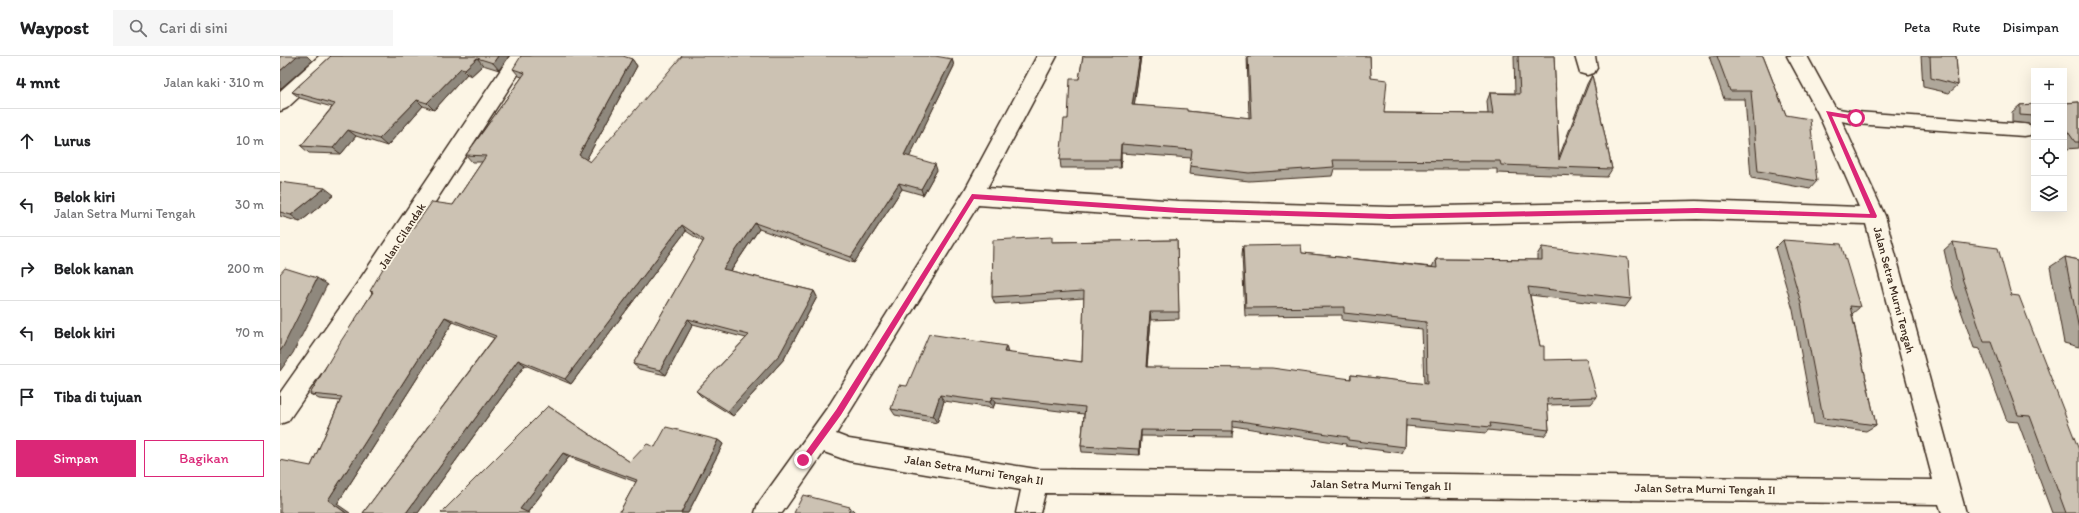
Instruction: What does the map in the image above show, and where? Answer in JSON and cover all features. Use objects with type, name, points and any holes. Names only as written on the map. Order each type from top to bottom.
[{"type":"street","points":[[280,103],[330,56]]},
{"type":"street","name":"Jalan Cilandak","points":[[280,413],[364,292],[520,56]]},
{"type":"street","points":[[767,513],[838,412],[972,196],[1047,56]]},
{"type":"street","name":"Jalan Setra Murni Tengah","points":[[1797,56],[1809,75],[1828,113],[1874,216],[1951,503]]},
{"type":"street","points":[[972,196],[1179,210],[1390,216],[1697,210],[1874,216]]},
{"type":"street","name":"Jalan Setra Murni Tengah II","points":[[818,439],[850,450],[1036,481],[1951,503]]},
{"type":"street","points":[[1028,513],[1036,481]]},
{"type":"lane","points":[[1828,113],[1856,118],[2024,130]]},
{"type":"building","points":[[280,56],[297,56],[280,71]]},
{"type":"building","points":[[331,56],[498,56],[493,63],[477,58],[465,69],[461,68],[427,103],[417,100],[379,139],[348,130],[333,148],[301,146],[335,104],[292,92]]},
{"type":"building","points":[[521,56],[623,56],[632,59],[579,155],[590,162],[682,56],[935,56],[952,59],[904,155],[935,164],[921,189],[899,183],[851,257],[755,223],[723,269],[814,291],[780,354],[728,411],[696,391],[749,335],[688,319],[660,370],[633,364],[704,240],[682,225],[565,379],[518,360],[406,513],[363,513],[496,336],[445,317],[328,500],[346,513],[280,513],[280,460],[311,466],[342,397],[310,394],[341,341],[373,292],[370,291],[385,265],[432,202],[453,205],[486,156],[466,155],[525,73],[513,69]]},
{"type":"building","points":[[1083,56],[1140,56],[1132,105],[1187,109],[1187,111],[1251,118],[1248,56],[1370,56],[1371,78],[1387,80],[1384,113],[1493,114],[1490,93],[1520,94],[1518,56],[1554,56],[1559,160],[1592,75],[1612,169],[1501,165],[1500,161],[1333,160],[1334,167],[1249,173],[1190,166],[1192,150],[1121,144],[1120,160],[1060,160],[1064,119],[1068,119],[1070,79],[1079,79]]},
{"type":"building","points":[[1717,56],[1763,56],[1786,115],[1810,119],[1817,181],[1758,171],[1751,91],[1730,91]]},
{"type":"building","points":[[1930,56],[1956,56],[1958,85],[1931,78]]},
{"type":"building","points":[[2079,102],[2079,142],[2075,142],[2067,130],[2067,103]]},
{"type":"building","points":[[2031,104],[2031,116],[2020,115],[2020,105]]},
{"type":"building","points":[[280,182],[325,188],[291,215],[280,212]]},
{"type":"building","points":[[1052,237],[1052,242],[1177,240],[1179,312],[1150,312],[1146,367],[1272,368],[1351,379],[1351,375],[1427,384],[1426,322],[1344,313],[1344,307],[1246,308],[1243,246],[1301,245],[1302,253],[1437,268],[1436,259],[1542,260],[1542,247],[1628,258],[1631,299],[1528,287],[1540,346],[1544,346],[1544,360],[1586,359],[1597,397],[1547,399],[1549,430],[1490,423],[1491,427],[1406,419],[1405,447],[1348,440],[1348,437],[1233,420],[1233,431],[1141,430],[1139,449],[1081,446],[1085,407],[992,397],[990,402],[940,395],[933,416],[891,409],[899,385],[907,386],[929,334],[1006,346],[1004,352],[1082,362],[1084,291],[992,297],[993,240]]},
{"type":"building","points":[[1783,240],[1841,244],[1860,307],[1850,306],[1876,425],[1823,418],[1801,303]]},
{"type":"building","points":[[1953,242],[1998,248],[2011,295],[2019,296],[2079,450],[2079,513],[2066,513],[2030,416],[2018,415],[1991,342],[1984,342],[1962,278]]},
{"type":"building","points":[[2065,257],[2079,260],[2079,330]]},
{"type":"building","points":[[285,268],[317,278],[280,351],[280,274]]},
{"type":"building","points":[[548,406],[630,462],[647,444],[655,447],[666,427],[718,440],[681,513],[619,513],[637,480],[563,453],[520,509],[529,513],[441,513]]},
{"type":"building","points":[[803,495],[850,507],[848,513],[794,513]]},
{"type":"route","points":[[803,460],[847,398],[972,196],[1179,210],[1390,216],[1697,210],[1874,216],[1828,113],[1856,118]]}]
